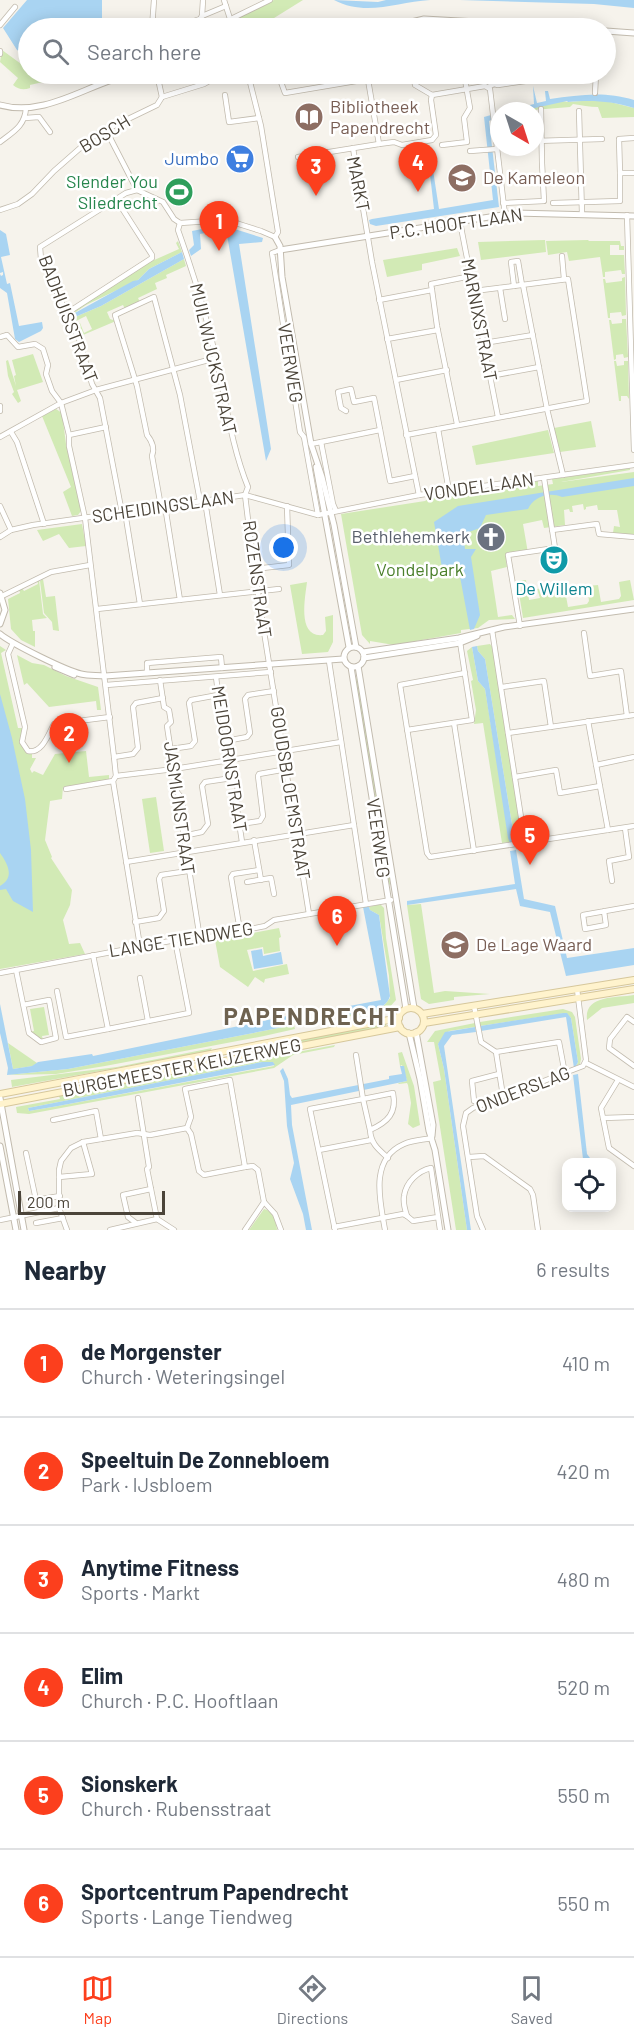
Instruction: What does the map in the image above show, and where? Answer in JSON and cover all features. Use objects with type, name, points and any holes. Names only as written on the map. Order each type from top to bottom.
[{"type":"main road","points":[[634,980],[422,1014],[410,1009],[399,1018],[400,1027],[412,1033],[424,1023],[634,989]]},
{"type":"main road","points":[[422,1014],[424,1023]]},
{"type":"main road","name":"BURGEMEESTER KEIJZERWEG","points":[[0,1100],[399,1018]]},
{"type":"main road","name":"BURGEMEESTER KEIJZERWEG","points":[[0,1100],[400,1027]]},
{"type":"street","points":[[153,18],[154,0]]},
{"type":"street","points":[[203,0],[202,16],[226,6]]},
{"type":"street","points":[[224,0],[231,18]]},
{"type":"street","points":[[233,18],[268,0]]},
{"type":"street","points":[[0,25],[15,7]]},
{"type":"street","points":[[616,32],[634,33]]},
{"type":"street","points":[[0,105],[26,108],[48,105],[98,84]]},
{"type":"street","points":[[159,84],[162,97],[204,84]]},
{"type":"street","points":[[105,130],[137,190],[163,202],[174,219],[180,223],[226,220],[275,237],[278,232],[259,118],[250,84]]},
{"type":"street","points":[[282,84],[285,93],[328,84]]},
{"type":"street","points":[[368,84],[379,144]]},
{"type":"street","points":[[415,84],[432,95],[488,87],[494,84]]},
{"type":"street","points":[[442,145],[467,142],[464,118],[470,108],[466,84]]},
{"type":"street","points":[[595,84],[595,93]]},
{"type":"street","points":[[488,87],[492,102]]},
{"type":"street","points":[[225,95],[229,122],[259,118]]},
{"type":"street","points":[[353,148],[394,142],[402,145],[432,140],[436,135],[430,100],[432,95]]},
{"type":"street","name":"BOSCH","points":[[0,210],[18,204],[32,194],[78,148],[95,135],[157,105],[162,97]]},
{"type":"street","points":[[0,142],[16,130],[25,118],[26,108]]},
{"type":"street","points":[[579,111],[582,214]]},
{"type":"street","points":[[25,118],[39,117],[50,132]]},
{"type":"street","points":[[553,202],[620,201],[619,139],[634,138]]},
{"type":"street","points":[[544,141],[602,139]]},
{"type":"street","name":"MARKT","points":[[298,157],[353,148],[379,300],[418,495]]},
{"type":"street","points":[[470,151],[490,150]]},
{"type":"street","points":[[497,156],[505,215]]},
{"type":"street","name":"P.C. HOOFTLAAN","points":[[503,203],[544,201],[542,156]]},
{"type":"street","points":[[620,174],[634,173]]},
{"type":"street","points":[[67,313],[152,258],[116,199],[137,190]]},
{"type":"street","name":"BADHUISSTRAAT","points":[[116,199],[40,247],[41,259],[79,339],[93,384],[100,398],[124,512],[140,604]]},
{"type":"street","name":"P.C. HOOFTLAAN","points":[[280,250],[522,213],[634,216]]},
{"type":"street","points":[[627,215],[631,261],[634,450]]},
{"type":"street","name":"MARNIXSTRAAT","points":[[460,222],[498,417]]},
{"type":"street","name":"MUILWIJCKSTRAAT","points":[[180,223],[178,230],[196,282],[216,358],[237,460],[248,487],[245,495]]},
{"type":"street","name":"VEERWEG","points":[[275,237],[279,242],[282,277],[311,444],[327,513],[352,647]]},
{"type":"street","name":"VEERWEG","points":[[280,250],[272,253],[300,432],[304,437],[327,513]]},
{"type":"street","points":[[406,435],[587,401],[562,256]]},
{"type":"street","points":[[514,286],[511,262],[518,261],[547,409],[563,475]]},
{"type":"street","points":[[457,424],[431,284],[471,276]]},
{"type":"street","points":[[474,291],[566,279]]},
{"type":"street","points":[[500,288],[505,319]]},
{"type":"street","points":[[379,300],[432,290]]},
{"type":"street","points":[[180,600],[152,456],[154,451],[152,441],[147,435],[135,380],[116,315],[154,297],[174,370],[220,595]]},
{"type":"street","points":[[387,339],[438,330]]},
{"type":"street","points":[[0,337],[7,335],[22,348],[35,344],[43,349],[48,365],[46,374],[52,391],[61,403],[69,435],[69,446],[85,518],[110,717],[116,776],[113,781],[140,946]]},
{"type":"street","points":[[484,342],[533,335]]},
{"type":"street","points":[[0,437],[61,403],[96,390],[216,358]]},
{"type":"street","points":[[490,376],[539,367]]},
{"type":"street","points":[[396,380],[447,370]]},
{"type":"street","points":[[346,411],[341,408],[338,392],[351,389],[354,402],[374,398],[390,481],[415,476]]},
{"type":"street","points":[[0,406],[0,411]]},
{"type":"street","points":[[69,435],[106,427]]},
{"type":"street","points":[[438,429],[449,491]]},
{"type":"street","points":[[311,444],[380,430]]},
{"type":"street","points":[[11,432],[17,442],[44,524]]},
{"type":"street","points":[[321,442],[333,504],[327,513]]},
{"type":"street","name":"VONDELLAAN","points":[[327,513],[418,495],[634,465]]},
{"type":"street","points":[[520,626],[508,555],[555,548],[544,478]]},
{"type":"street","name":"SCHEIDINGSLAAN","points":[[0,537],[10,530],[44,524],[245,495],[327,513]]},
{"type":"street","name":"ROZENSTRAAT","points":[[245,495],[254,569],[271,672]]},
{"type":"street","points":[[0,506],[10,530]]},
{"type":"street","points":[[254,569],[289,565],[287,506]]},
{"type":"street","points":[[552,530],[597,524],[599,534],[634,537]]},
{"type":"street","points":[[0,624],[5,610],[1,595],[51,572],[90,565]]},
{"type":"street","points":[[97,609],[279,589]]},
{"type":"street","points":[[364,655],[352,647],[344,653],[343,658],[346,664],[354,667],[364,655],[460,640],[489,630],[634,609]]},
{"type":"street","points":[[489,630],[502,687],[525,843]]},
{"type":"street","points":[[584,633],[590,676],[621,671],[627,716]]},
{"type":"street","points":[[0,634],[13,643],[72,672],[84,675],[105,676],[329,661],[343,658]]},
{"type":"street","points":[[407,730],[472,720],[460,640]]},
{"type":"street","points":[[13,643],[8,654],[25,727],[22,742],[28,751],[34,752],[40,749],[54,724],[110,717]]},
{"type":"street","points":[[147,673],[147,663],[221,657],[222,668]]},
{"type":"street","points":[[329,661],[366,904]]},
{"type":"street","name":"VEERWEG","points":[[354,667],[396,900],[410,1009]]},
{"type":"street","name":"VEERWEG","points":[[354,667],[388,901],[410,1009]]},
{"type":"street","points":[[106,685],[271,672]]},
{"type":"street","name":"GOUDSBLOEMSTRAAT","points":[[271,672],[309,914]]},
{"type":"street","points":[[465,673],[400,685],[427,853],[430,857],[634,826]]},
{"type":"street","name":"MEIDOORNSTRAAT","points":[[216,676],[219,700],[224,704],[226,715],[223,720],[232,778],[237,785],[239,798],[236,802],[242,842]]},
{"type":"street","name":"JASMIJNSTRAAT","points":[[160,680],[164,707],[168,710],[171,722],[167,726],[177,792],[181,797],[183,808],[180,812],[185,852],[200,939]]},
{"type":"street","points":[[502,687],[544,681],[551,727]]},
{"type":"street","points":[[226,741],[247,737],[250,733],[245,699],[248,695],[274,691]]},
{"type":"street","points":[[171,749],[191,746],[195,741],[189,703],[191,700],[218,695]]},
{"type":"street","points":[[114,757],[133,754],[138,748],[133,707],[136,703],[163,698]]},
{"type":"street","points":[[508,733],[634,715]]},
{"type":"street","points":[[588,721],[608,830]]},
{"type":"street","points":[[454,723],[474,851]]},
{"type":"street","points":[[116,776],[341,742]]},
{"type":"street","points":[[596,765],[634,757]]},
{"type":"street","points":[[240,824],[260,821],[263,816],[259,774],[287,770]]},
{"type":"street","points":[[515,777],[556,770],[560,793],[600,786]]},
{"type":"street","points":[[183,836],[202,832],[208,824],[202,786],[205,782],[232,778]]},
{"type":"street","points":[[66,789],[113,781]]},
{"type":"street","points":[[126,862],[354,825]]},
{"type":"street","points":[[612,881],[609,861],[629,857],[625,828]]},
{"type":"street","points":[[254,840],[261,880]]},
{"type":"street","points":[[135,922],[159,918],[164,911],[159,879],[161,875],[188,870]]},
{"type":"street","points":[[240,931],[231,877],[233,874],[259,870]]},
{"type":"street","points":[[247,882],[271,878],[274,894]]},
{"type":"street","name":"LANGE TIENDWEG","points":[[0,973],[175,939],[200,939],[265,926],[274,920],[396,900]]},
{"type":"street","points":[[604,911],[606,925],[585,929],[583,915],[604,911],[634,906]]},
{"type":"street","points":[[57,991],[66,1037],[189,1013],[175,939]]},
{"type":"street","points":[[93,955],[108,1029]]},
{"type":"street","points":[[16,970],[23,1005],[29,1033],[41,1042],[56,1038],[49,1000],[23,1005]]},
{"type":"street","points":[[140,978],[148,1021]]},
{"type":"street","name":"ONDERSLAG","points":[[469,1157],[463,1125],[466,1113],[472,1108],[581,1068],[586,1062],[577,989]]},
{"type":"street","points":[[474,1006],[481,1042],[496,1052],[560,1042],[567,1073]]},
{"type":"street","points":[[634,1022],[627,1017],[610,1039],[609,1048],[634,1066]]},
{"type":"street","points":[[412,1033],[448,1230]]},
{"type":"street","points":[[496,1052],[503,1096]]},
{"type":"street","points":[[356,1055],[371,1140],[376,1148],[388,1158]]},
{"type":"street","points":[[586,1062],[634,1087]]},
{"type":"street","points":[[474,1101],[472,1081],[499,1074]]},
{"type":"street","points":[[245,1167],[230,1080],[185,1089],[190,1117],[187,1128],[191,1134],[199,1171],[204,1175],[253,1166],[258,1170],[264,1202],[275,1214],[281,1230]]},
{"type":"street","points":[[618,1080],[601,1108],[609,1148],[634,1166]]},
{"type":"street","points":[[370,1130],[384,1123],[392,1114],[395,1102],[393,1093],[363,1096],[310,1109],[335,1229],[403,1214],[413,1221],[438,1216]]},
{"type":"street","points":[[138,1098],[149,1167],[147,1169],[157,1219]]},
{"type":"street","points":[[0,1100],[24,1230]]},
{"type":"street","points":[[53,1120],[96,1111],[101,1139]]},
{"type":"street","points":[[603,1118],[634,1118]]},
{"type":"street","points":[[67,1230],[59,1208],[59,1177],[61,1161],[71,1148],[83,1142],[137,1132],[150,1135],[187,1128]]},
{"type":"street","points":[[385,1230],[378,1194],[381,1170],[395,1149],[404,1144],[432,1137]]},
{"type":"street","points":[[319,1150],[371,1140]]},
{"type":"street","points":[[59,1177],[92,1174],[83,1142]]},
{"type":"street","points":[[0,1146],[16,1230]]},
{"type":"street","points":[[26,1153],[36,1200],[60,1196]]},
{"type":"street","points":[[483,1230],[477,1216],[469,1157],[484,1156],[530,1189],[538,1230]]},
{"type":"street","points":[[407,1216],[404,1193],[417,1173],[431,1168],[440,1230]]},
{"type":"street","points":[[136,1223],[128,1217],[123,1195],[151,1189]]},
{"type":"street","points":[[245,1230],[264,1202]]},
{"type":"street","points":[[0,1220],[59,1208]]},
{"type":"street","points":[[36,1223],[63,1218]]},
{"type":"street","points":[[110,1230],[157,1219],[174,1230]]},
{"type":"green space","points":[[274,0],[303,0],[274,18],[238,18]]},
{"type":"green space","points":[[2,50],[18,62],[18,78],[0,62]]},
{"type":"green space","points":[[18,78],[18,84],[34,84],[30,85],[28,89],[19,89],[13,85]]},
{"type":"green space","points":[[595,100],[610,102],[634,108],[634,117],[602,118],[598,107],[573,104],[570,107],[544,109],[544,105],[562,101]]},
{"type":"green space","points":[[545,240],[546,252],[481,260],[478,242]]},
{"type":"green space","points":[[178,241],[182,252],[149,269],[138,280],[86,305],[73,314],[72,311],[152,261],[179,249],[176,243]]},
{"type":"green space","points":[[546,241],[620,241],[624,250],[619,250],[619,245],[610,245],[610,255],[624,255],[625,274],[622,274],[621,270],[605,272],[605,277],[603,277],[600,257],[569,261],[567,252],[548,255]]},
{"type":"green space","points":[[457,248],[460,256],[422,264],[422,270],[387,277],[383,260]]},
{"type":"green space","points":[[184,259],[186,266],[155,283],[157,289],[138,298],[140,302],[125,309],[123,305],[107,312],[110,319],[116,321],[83,335],[78,323],[84,333],[92,329],[86,316],[76,321],[75,317],[101,306]]},
{"type":"green space","points":[[625,277],[626,315],[622,316],[621,312],[610,313],[610,318],[608,318],[603,279],[606,283],[622,281]]},
{"type":"green space","points":[[622,319],[626,319],[628,357],[624,358],[623,354],[616,355],[614,360],[609,320],[612,324],[622,323]]},
{"type":"green space","points":[[33,354],[43,382],[17,390],[21,401],[18,403],[12,394],[14,392],[8,376],[6,361],[8,360],[16,386],[12,360]]},
{"type":"green space","points":[[614,361],[617,366],[624,365],[624,361],[628,361],[629,399],[627,396],[621,396],[621,401],[619,401]]},
{"type":"green space","points":[[56,409],[62,413],[66,444],[81,511],[78,515],[72,516],[63,492],[71,487],[42,416]]},
{"type":"green space","points":[[591,421],[596,447],[560,452],[554,428]]},
{"type":"green space","points":[[548,430],[554,453],[476,465],[472,446]]},
{"type":"green space","name":"Vondelpark","points":[[630,468],[630,470],[561,482],[634,472],[634,535],[613,533],[614,526],[620,527],[617,510],[598,510],[597,505],[586,507],[584,510],[583,504],[572,506],[573,512],[569,509],[564,510],[565,525],[544,528],[542,520],[523,524],[528,553],[508,557],[507,567],[491,571],[498,617],[512,615],[515,619],[489,620],[478,628],[461,630],[461,633],[394,645],[370,641],[370,644],[362,635],[341,514],[538,481],[538,486],[553,484],[552,479]]},
{"type":"green space","points":[[82,524],[86,546],[69,548],[59,534],[43,541],[37,530]]},
{"type":"green space","points":[[43,579],[46,597],[55,596],[59,631],[53,630],[52,622],[44,613],[40,581]]},
{"type":"green space","points":[[37,580],[39,580],[43,614],[47,618],[32,620],[35,647],[21,640],[11,629],[8,599],[20,593],[19,589],[22,588],[24,591],[38,584]]},
{"type":"green space","points":[[526,580],[529,600],[540,598],[537,589],[564,585],[568,607],[587,604],[589,601],[587,586],[598,585],[601,602],[619,599],[621,596],[619,582],[630,580],[634,600],[523,618],[517,581]]},
{"type":"green space","points":[[307,582],[304,616],[309,630],[323,635],[326,631],[325,617],[333,615],[333,642],[328,652],[302,654],[290,585]]},
{"type":"green space","points":[[490,644],[493,648],[524,841],[515,843],[485,659],[477,646]]},
{"type":"green space","points":[[0,646],[6,650],[1,653],[18,728],[23,729],[21,744],[26,751],[32,754],[32,758],[36,758],[30,769],[32,773],[34,771],[43,775],[55,754],[86,751],[89,777],[109,775],[109,780],[63,787],[62,799],[50,801],[45,840],[51,858],[72,890],[70,905],[63,920],[69,944],[80,943],[85,954],[0,969]]},
{"type":"green space","points":[[472,647],[478,681],[485,689],[510,842],[502,843],[483,723],[474,724],[476,710],[467,651]]},
{"type":"green space","points":[[17,655],[32,663],[44,665],[66,676],[98,687],[101,710],[97,710],[96,701],[49,707],[27,683],[24,685]]},
{"type":"green space","points":[[358,678],[393,884],[387,885],[355,679]]},
{"type":"green space","points":[[156,797],[164,851],[150,853],[142,799]]},
{"type":"green space","points":[[380,904],[384,908],[386,938],[396,1000],[387,1010],[346,1017],[346,1015],[382,1008],[390,998],[389,976],[379,915],[369,907]]},
{"type":"green space","points":[[421,904],[434,993],[445,991],[490,994],[454,997],[454,1000],[429,1004],[421,999],[407,905]]},
{"type":"green space","points":[[279,928],[280,951],[264,954],[263,947],[247,950],[253,971],[287,964],[289,974],[265,979],[264,983],[255,977],[248,987],[220,967],[215,940]]},
{"type":"green space","points":[[634,995],[634,1003],[602,1008],[587,1020],[590,1006],[596,1002],[602,999]]},
{"type":"green space","points":[[44,1007],[49,1035],[42,1036],[43,1040],[30,1032],[34,1031],[30,1009]]},
{"type":"green space","points":[[563,1009],[572,1012],[575,1017],[581,1059],[580,1064],[576,1066],[578,1062],[571,1018],[566,1013],[480,1026],[480,1022]]},
{"type":"green space","points":[[386,1023],[386,1027],[267,1049],[266,1046]]},
{"type":"green space","points":[[475,1023],[475,1027],[449,1031],[438,1044],[444,1069],[467,1230],[456,1230],[433,1082],[441,1080],[434,1042],[427,1042],[435,1031]]},
{"type":"green space","points":[[294,1025],[295,1029],[264,1036],[105,1066],[56,1074],[7,1075],[68,1069]]},
{"type":"green space","points":[[8,1043],[37,1063],[33,1066],[13,1069]]},
{"type":"green space","points":[[335,1045],[293,1055],[274,1068],[29,1114],[17,1113],[16,1107],[60,1099],[59,1096]],"holes":[[[262,1062],[273,1062],[274,1066],[29,1111],[28,1108]]]},
{"type":"green space","points":[[212,1048],[210,1051],[12,1087],[11,1080],[117,1067]]},
{"type":"green space","points":[[402,1052],[414,1086],[420,1125],[413,1128],[408,1124],[411,1103],[408,1085],[398,1083],[407,1081],[402,1065],[400,1066],[398,1053]]},
{"type":"green space","points":[[264,1209],[274,1217],[277,1230],[249,1230]]},
{"type":"water","points":[[27,0],[102,0],[102,18],[18,18],[18,51],[3,28]]},
{"type":"water","points":[[334,0],[378,2],[430,0],[370,8],[346,5]]},
{"type":"water","points":[[460,0],[634,0],[634,8],[594,4]]},
{"type":"water","points":[[533,86],[537,102],[534,102]]},
{"type":"water","points":[[545,91],[548,91],[550,99],[612,95],[634,100],[634,108],[601,102],[567,101],[544,106],[544,102],[542,102],[546,101]]},
{"type":"water","points":[[490,115],[490,156],[493,156],[499,207],[376,226],[370,224],[369,220],[372,219],[434,209],[428,157],[431,157],[439,209],[493,200],[484,117]]},
{"type":"water","points":[[222,225],[263,238],[262,242],[239,244],[271,449],[266,461],[226,229],[200,234],[201,249],[191,256],[189,250],[194,245],[192,231]]},
{"type":"water","points":[[0,230],[6,234],[10,255],[1,257],[7,284],[10,283],[19,326],[42,322],[41,331],[19,342],[15,339],[7,293],[0,288],[0,274],[3,275],[3,272],[0,273]]},
{"type":"water","points":[[182,252],[184,259],[177,263],[101,306],[75,317],[73,314],[138,280],[149,269]]},
{"type":"water","points":[[634,478],[634,486],[562,497],[542,496],[528,509],[486,515],[480,528],[463,534],[465,549],[476,549],[471,557],[480,615],[474,629],[470,630],[458,566],[442,568],[434,522],[458,506]]},
{"type":"water","points":[[477,646],[485,659],[515,843],[510,843],[508,838],[485,689],[478,681],[472,647]]},
{"type":"water","points":[[0,694],[25,799],[31,850],[33,912],[13,901],[6,889],[0,890],[9,871],[0,853]]},
{"type":"water","points":[[516,850],[524,899],[555,906],[567,958],[634,948],[634,965],[566,976],[550,912],[520,906],[516,889],[407,905],[407,901],[515,884],[510,851]]},
{"type":"water","points":[[363,907],[369,907],[379,915],[390,996],[387,1002],[378,1009],[346,1015],[344,1007],[381,1000]]},
{"type":"water","points":[[262,949],[263,956],[281,952],[283,964],[254,969],[251,951]]},
{"type":"water","points":[[0,1004],[13,1069],[32,1066],[38,1062],[92,1054],[93,1056],[292,1015],[294,1025],[68,1069],[7,1075],[8,1068],[0,1033]]},
{"type":"water","points":[[567,1013],[571,1018],[578,1062],[574,1068],[566,1017],[481,1031],[480,1026]]},
{"type":"water","points":[[475,1027],[476,1032],[452,1035],[444,1046],[471,1230],[467,1230],[444,1069],[438,1044],[445,1032]]},
{"type":"water","points":[[262,1062],[273,1062],[275,1065],[58,1106],[29,1111],[28,1108]]},
{"type":"water","points":[[400,1066],[404,1066],[407,1081],[291,1105],[292,1125],[312,1230],[306,1230],[303,1214],[290,1179],[294,1163],[287,1126],[284,1081],[280,1071],[283,1068],[292,1098],[389,1079],[389,1076],[402,1074]]},
{"type":"water","points":[[578,1074],[587,1154],[590,1158],[583,1158],[573,1075]]},
{"type":"place","name":"Bibliotheek Papendrecht","points":[[309,117]]},
{"type":"place","name":"Jumbo","points":[[240,159]]},
{"type":"place","name":"De Kameleon","points":[[462,178]]},
{"type":"place","name":"Slender You Sliedrecht","points":[[179,192]]},
{"type":"place","name":"Elim","points":[[418,192]]},
{"type":"place","name":"Anytime Fitness","points":[[316,196]]},
{"type":"place","name":"de Morgenster","points":[[219,251]]},
{"type":"place","name":"Bethlehemkerk","points":[[491,537]]},
{"type":"place","name":"De Willem","points":[[554,560]]},
{"type":"place","name":"Speeltuin De Zonnebloem","points":[[69,763]]},
{"type":"place","name":"Sionskerk","points":[[530,865]]},
{"type":"place","name":"De Lage Waard","points":[[455,945]]},
{"type":"place","name":"Sportcentrum Papendrecht","points":[[337,946]]},
{"type":"district","name":"PAPENDRECHT","points":[[312,1017]]}]
